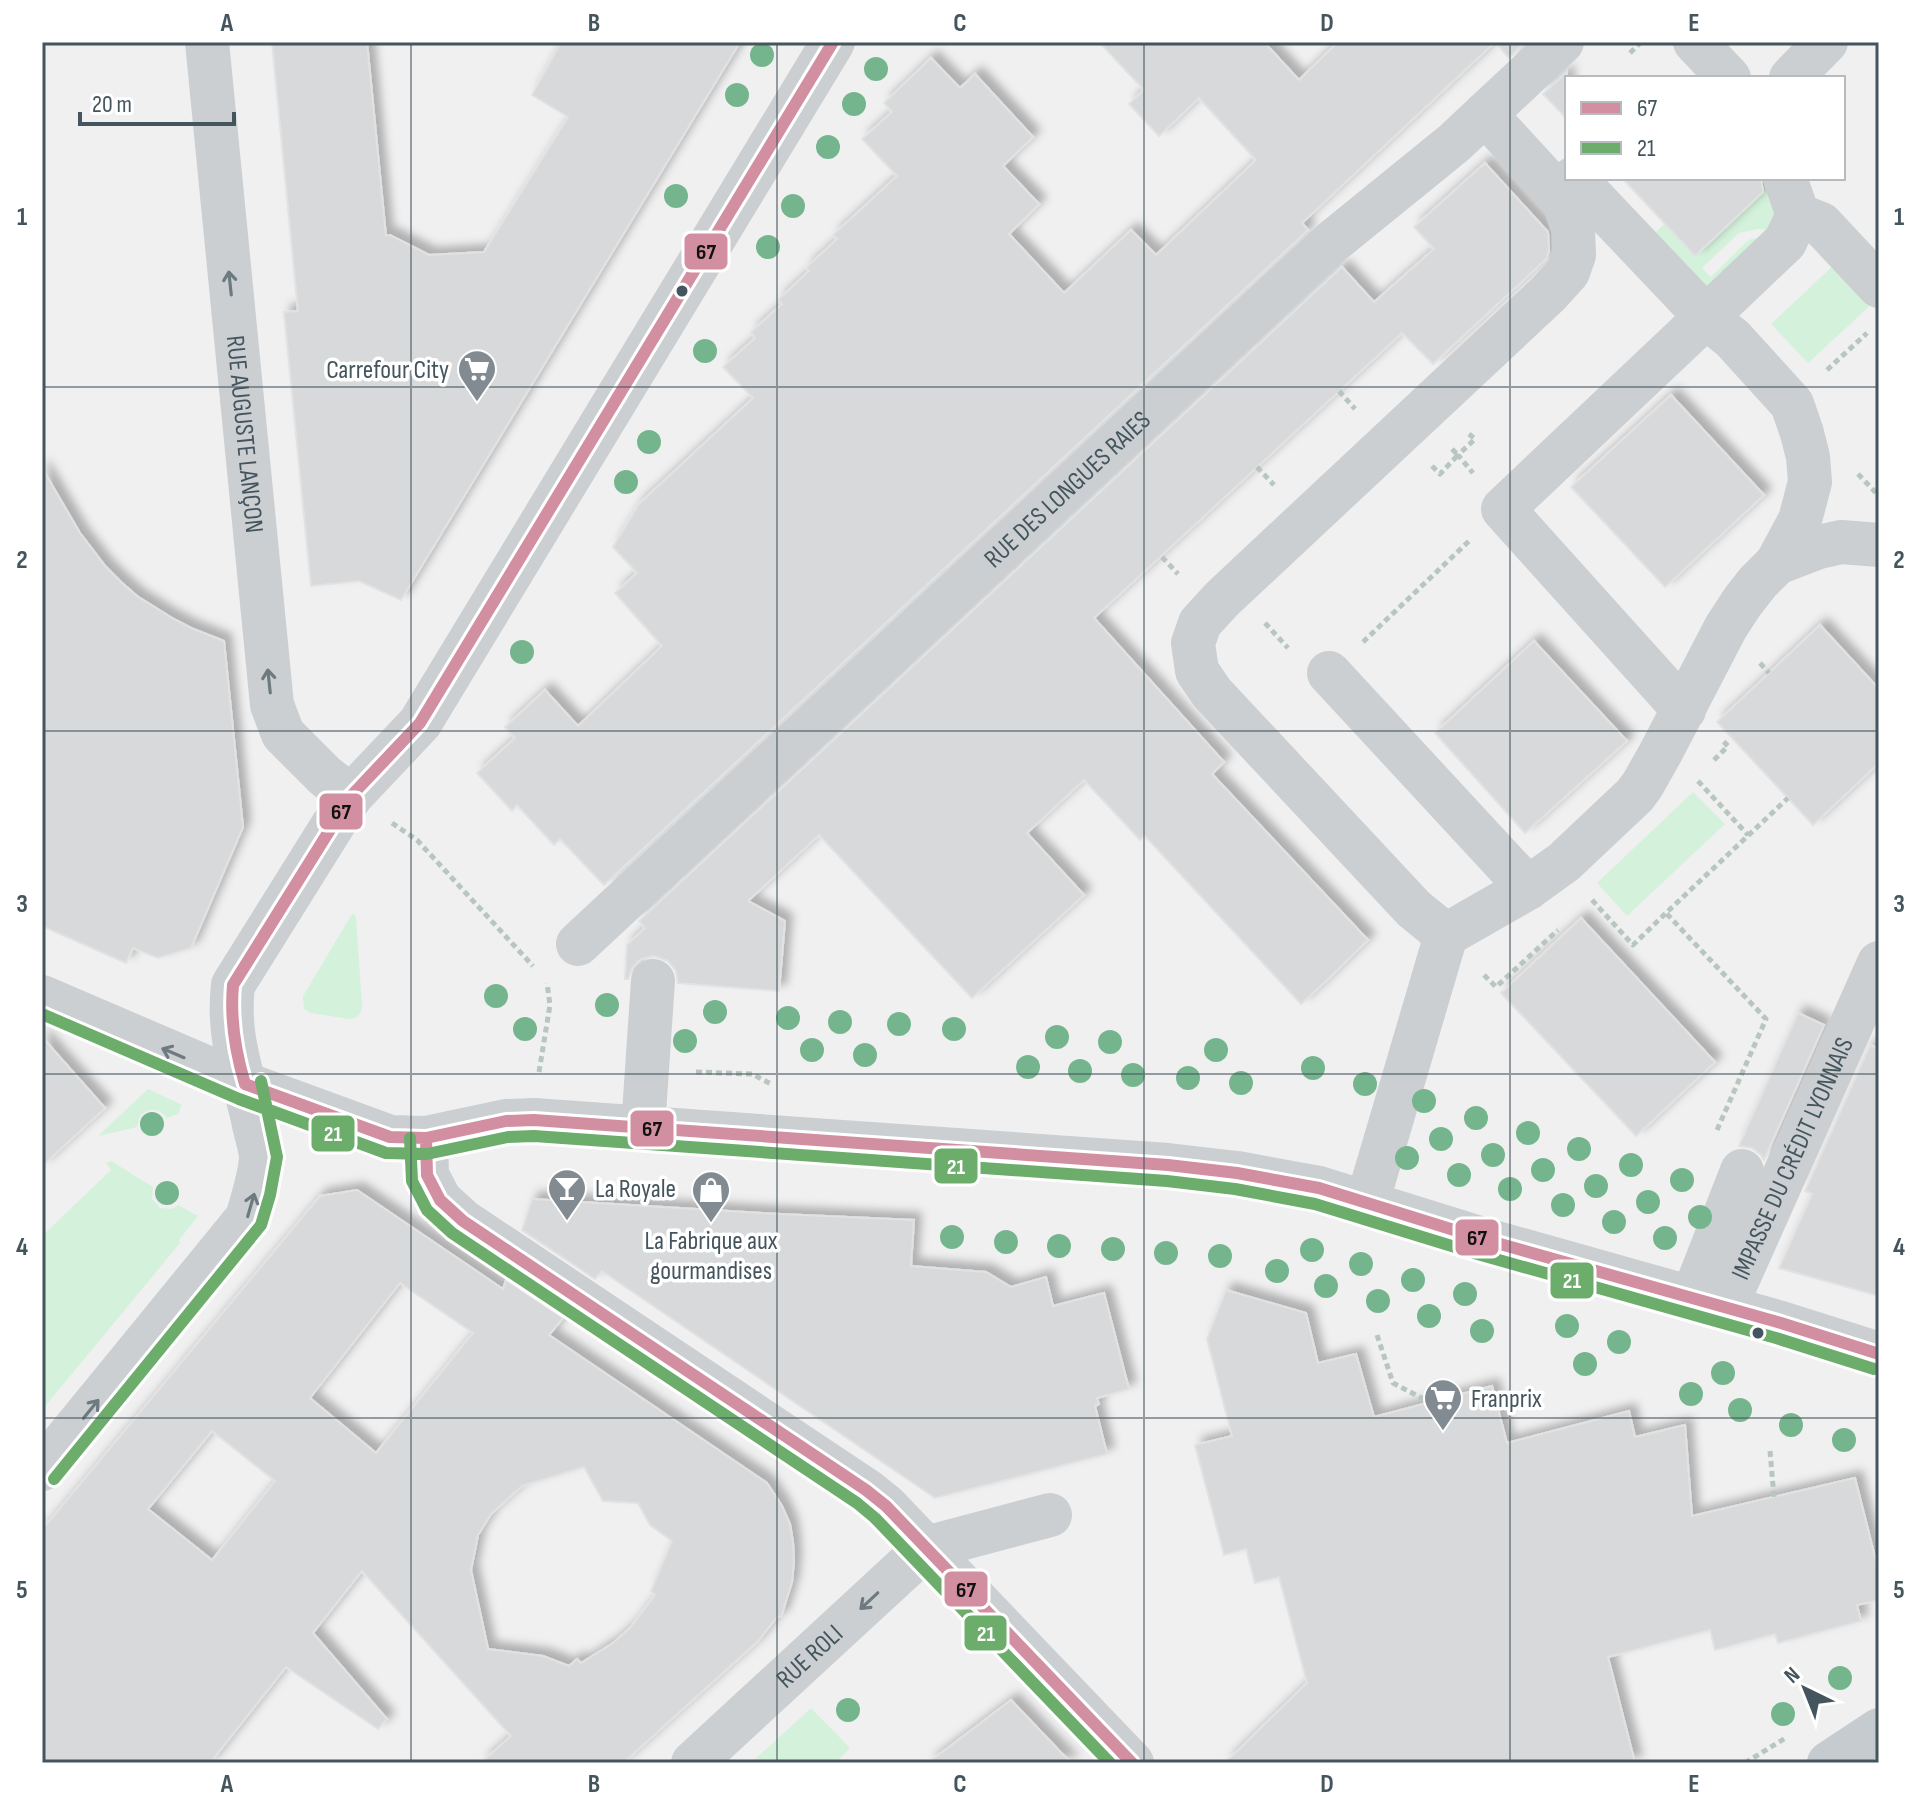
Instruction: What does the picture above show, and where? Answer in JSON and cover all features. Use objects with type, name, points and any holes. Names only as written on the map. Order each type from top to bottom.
[{"type":"main road","points":[[1829,1763],[1879,1730]]},
{"type":"street","name":"RUE AUGUSTE LANÇON","points":[[207,42],[272,705],[283,734],[325,776],[351,796]]},
{"type":"street","points":[[42,1469],[247,1218],[261,1157],[235,1054],[231,1007],[233,985],[351,796],[420,723],[833,42]]},
{"type":"street","name":"RUE DES LONGUES RAIES","points":[[578,944],[1332,242],[1454,143],[1562,42]]},
{"type":"street","points":[[1695,42],[1727,76]]},
{"type":"street","points":[[1793,76],[1826,42]]},
{"type":"street","points":[[1492,107],[1565,169]]},
{"type":"street","points":[[1446,935],[1414,909],[1212,693],[1197,671],[1193,643],[1200,623],[1222,599],[1537,305],[1568,272],[1574,255],[1573,229],[1563,199],[1492,107]]},
{"type":"street","points":[[1367,1203],[1446,935],[1528,888],[1564,862],[1635,795],[1684,710],[1726,627],[1758,582],[1777,563],[1800,520],[1810,482],[1808,457],[1792,404],[1733,339],[1706,317],[1576,180]]},
{"type":"street","points":[[1684,710],[1503,509],[1785,242],[1791,196]]},
{"type":"street","points":[[1791,196],[1879,286]]},
{"type":"street","points":[[1777,563],[1841,542],[1879,545]]},
{"type":"street","points":[[1329,673],[1528,888]]},
{"type":"street","name":"IMPASSE DU CRÉDIT LYONNAIS","points":[[1708,1303],[1879,963]]},
{"type":"street","points":[[643,1128],[653,981]]},
{"type":"street","points":[[42,997],[245,1084],[390,1137],[426,1138],[506,1121],[534,1120],[1168,1165],[1237,1173],[1319,1188],[1879,1354]]},
{"type":"street","points":[[426,1138],[427,1175],[440,1200],[463,1221],[886,1506],[1132,1763]]},
{"type":"street","points":[[1708,1303],[1742,1171]]},
{"type":"street","points":[[926,1548],[1050,1515]]},
{"type":"street","name":"RUE ROLI","points":[[693,1763],[926,1548]]},
{"type":"path","points":[[1630,53],[1641,42]]},
{"type":"path","points":[[1792,404],[1868,331]]},
{"type":"path","points":[[1431,465],[1440,474],[1458,455],[1447,443]]},
{"type":"path","points":[[1255,612],[1319,682],[1503,509]]},
{"type":"path","points":[[1696,779],[1748,835]]},
{"type":"path","points":[[351,796],[417,840],[535,969]]},
{"type":"path","points":[[1581,909],[1591,899],[1633,945],[1788,798]]},
{"type":"path","points":[[1666,913],[1766,1019],[1716,1132]]},
{"type":"path","points":[[1446,935],[1496,987],[1560,929]]},
{"type":"path","points":[[534,1120],[550,1005],[546,981]]},
{"type":"path","points":[[1377,1335],[1393,1383],[1431,1403]]},
{"type":"path","points":[[1770,1451],[1774,1497]]},
{"type":"green space","points":[[1749,180],[1774,180],[1778,231],[1758,229],[1739,233],[1702,268],[1711,277],[1745,243],[1765,237],[1706,305],[1645,243],[1665,223],[1696,255],[1761,194]]},
{"type":"green space","points":[[1836,263],[1873,303],[1808,363],[1771,324]]},
{"type":"green space","points":[[1693,792],[1725,824],[1627,916],[1597,883]]},
{"type":"green space","points":[[352,914],[356,917],[361,1011],[349,1019],[311,1013],[304,1009],[303,996]]},
{"type":"green space","points":[[148,1089],[182,1105],[178,1114],[167,1118],[161,1112],[150,1110],[140,1116],[137,1127],[98,1136]]},
{"type":"green space","points":[[111,1161],[153,1187],[152,1199],[160,1208],[172,1209],[178,1205],[198,1216],[179,1240],[180,1243],[42,1410],[42,1236],[111,1170],[106,1163]]},
{"type":"green space","points":[[811,1708],[850,1748],[835,1763],[751,1763]]},
{"type":"building","points":[[272,42],[367,42],[386,236],[390,235],[429,255],[484,252],[568,117],[532,95],[561,42],[740,42],[401,600],[359,581],[311,586],[284,312],[298,311]]},
{"type":"building","points":[[1099,42],[1264,42],[1299,80],[1338,42],[1495,42],[1302,223],[1308,230],[604,885],[560,839],[554,845],[517,805],[512,811],[477,773],[515,738],[505,727],[545,690],[578,726],[662,646],[615,593],[637,573],[613,547],[639,504],[753,398],[723,367],[755,338],[751,332],[782,304],[778,300],[837,239],[833,235],[897,176],[862,139],[892,112],[884,103],[931,58],[960,88],[975,74],[1033,137],[1003,166],[1039,204],[1009,234],[1064,293],[1131,230],[1156,255],[1256,160],[1199,98],[1159,136],[1129,104],[1144,90]]},
{"type":"building","points":[[1495,42],[1525,42],[1509,58]]},
{"type":"building","points":[[1567,72],[1565,117],[1543,94]]},
{"type":"building","points":[[1485,163],[1548,232],[1549,251],[1546,259],[1433,364],[1402,333],[1094,618],[1224,762],[1212,774],[1368,940],[1328,979],[1301,1004],[1144,835],[1140,840],[1084,780],[1027,833],[1084,895],[972,998],[819,835],[748,901],[785,921],[779,991],[678,983],[676,971],[668,961],[654,956],[641,959],[625,979],[627,945],[645,928],[639,921],[1342,267],[1374,302],[1434,249],[1414,227]]},
{"type":"building","points":[[1624,180],[1761,180],[1763,192],[1695,256]]},
{"type":"building","points":[[1671,395],[1764,495],[1665,587],[1571,487]]},
{"type":"building","points":[[42,468],[80,533],[121,582],[172,618],[224,641],[243,827],[191,948],[158,958],[133,948],[126,963],[42,926]]},
{"type":"building","points":[[1820,625],[1879,689],[1879,763],[1813,825],[1717,722]]},
{"type":"building","points":[[1534,641],[1627,741],[1525,833],[1435,733]]},
{"type":"building","points":[[1581,918],[1715,1062],[1636,1136],[1501,993]]},
{"type":"building","points":[[1798,1013],[1824,1025],[1764,1160],[1752,1148],[1739,1146]]},
{"type":"building","points":[[42,1037],[105,1108],[42,1166]]},
{"type":"building","points":[[1870,1045],[1879,1049],[1879,1296],[1779,1268],[1812,1194],[1805,1191]]},
{"type":"building","points":[[357,1190],[503,1289],[506,1280],[563,1318],[549,1335],[767,1483],[782,1506],[790,1524],[794,1561],[792,1582],[781,1617],[777,1617],[758,1641],[623,1763],[481,1763],[511,1736],[362,1571],[313,1633],[387,1719],[378,1729],[286,1667],[210,1763],[42,1763],[42,1530],[320,1196]],"holes":[[[400,1283],[473,1333],[376,1453],[310,1398]],[[212,1431],[275,1481],[212,1560],[148,1509]],[[584,1467],[603,1501],[638,1503],[650,1525],[672,1541],[651,1591],[655,1595],[629,1629],[581,1663],[577,1659],[569,1666],[543,1656],[488,1649],[471,1570],[478,1535],[491,1514],[522,1486]]]},
{"type":"building","points":[[532,1199],[914,1220],[911,1266],[986,1272],[1011,1287],[1046,1277],[1053,1306],[1104,1293],[1129,1389],[1097,1398],[1099,1404],[1095,1406],[1107,1454],[935,1498],[602,1271],[595,1279],[522,1230]]},
{"type":"building","points":[[1226,1290],[1306,1313],[1318,1363],[1356,1354],[1374,1417],[1492,1386],[1507,1443],[1629,1411],[1635,1437],[1685,1425],[1692,1516],[1855,1478],[1879,1573],[1879,1600],[1857,1605],[1861,1621],[1778,1643],[1775,1634],[1715,1650],[1710,1630],[1608,1657],[1635,1763],[1225,1763],[1307,1683],[1279,1577],[1255,1583],[1246,1549],[1224,1555],[1195,1445],[1232,1436],[1207,1339]]},
{"type":"building","points":[[1011,1700],[1071,1763],[928,1763]]},
{"type":"transit line","name":"67","points":[[245,1084],[234,1035],[233,985],[351,796],[420,723],[833,42]]},
{"type":"transit line","name":"21","points":[[42,1014],[239,1099],[386,1153],[427,1154],[508,1137],[534,1136],[1167,1181],[1235,1189],[1315,1204],[1874,1369]]},
{"type":"transit line","name":"21","points":[[54,1479],[261,1225],[277,1157],[261,1081]]},
{"type":"transit line","name":"67","points":[[245,1084],[390,1137],[426,1138],[506,1121],[534,1120],[1168,1165],[1237,1173],[1319,1188],[1879,1354]]},
{"type":"transit line","name":"21","points":[[410,1138],[412,1181],[427,1210],[452,1233],[857,1503],[875,1518],[1110,1763]]},
{"type":"transit line","name":"67","points":[[426,1138],[427,1175],[440,1200],[463,1221],[886,1506],[1132,1763]]},
{"type":"place","name":"Carrefour City","points":[[477,403]]},
{"type":"place","name":"La Royale","points":[[567,1222]]},
{"type":"place","name":"La Fabrique aux gourmandises","points":[[711,1224]]},
{"type":"place","name":"Franprix","points":[[1443,1432]]}]
